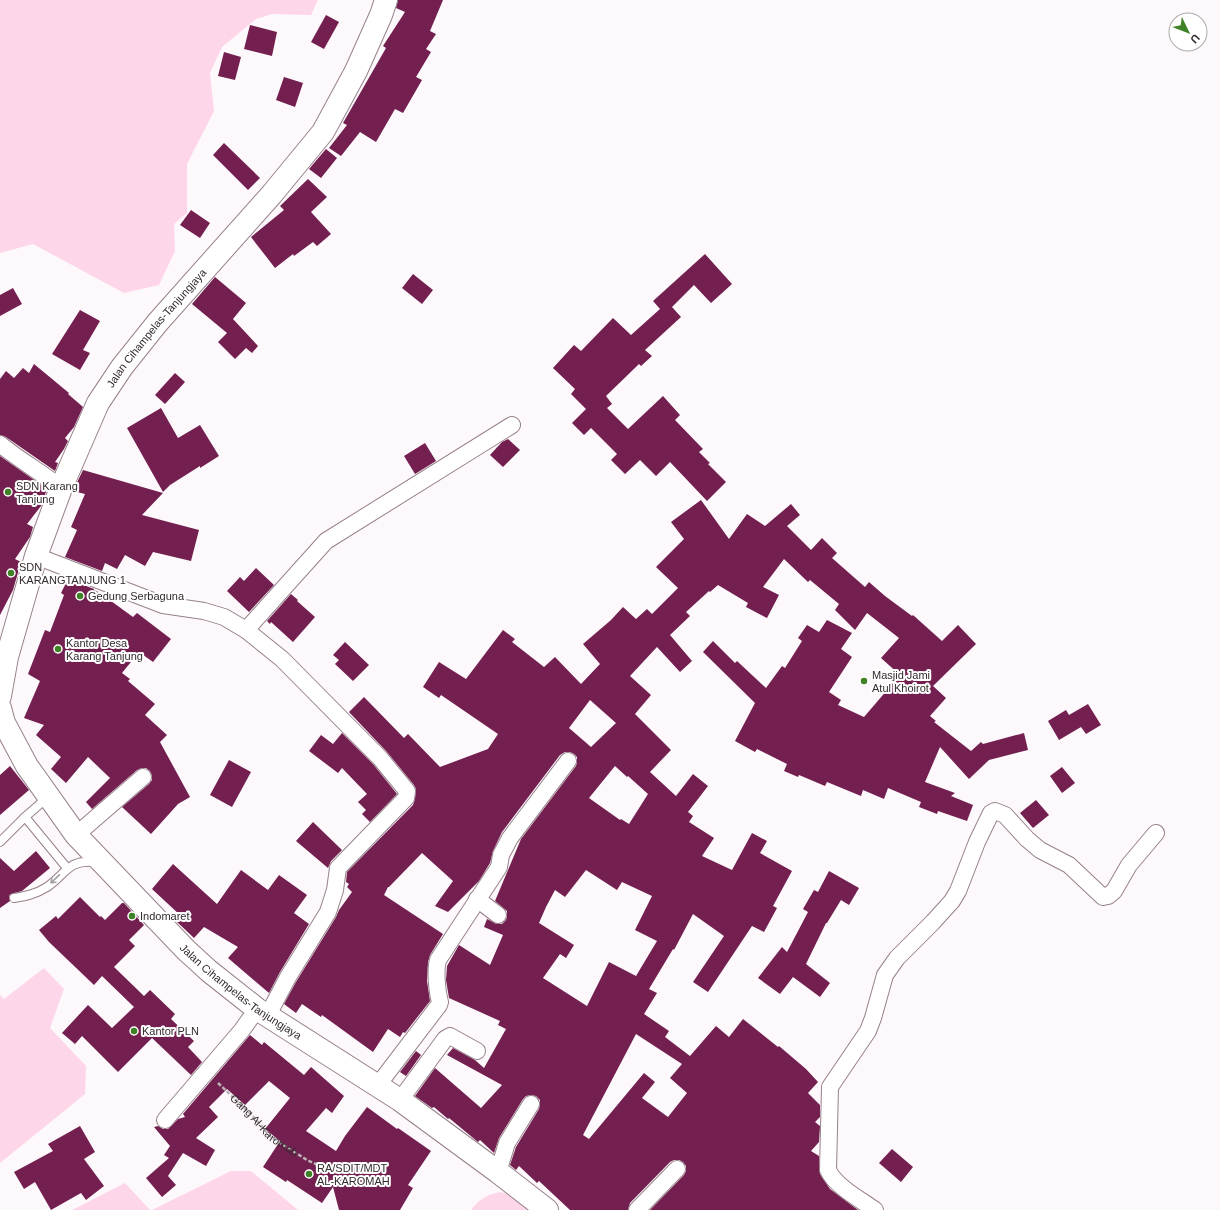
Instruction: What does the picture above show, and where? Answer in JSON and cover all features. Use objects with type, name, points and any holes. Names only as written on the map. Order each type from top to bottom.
[{"type":"main road","name":"Jalan Cihampelas-Tanjungjaya","points":[[386,0],[381,15],[356,71],[323,132],[272,194],[158,322],[122,367],[98,403],[60,488],[36,556],[7,657],[0,695],[4,723],[27,766],[76,836],[186,950],[209,971],[263,1012],[400,1100],[547,1210]]},
{"type":"street","points":[[246,630],[326,542],[373,511],[431,477],[512,425]]},
{"type":"street","points":[[0,444],[17,458],[44,475],[60,488]]},
{"type":"street","points":[[36,556],[163,605],[204,610],[224,617],[246,630],[282,659],[380,758],[407,791],[406,798],[338,868],[335,890],[328,912],[288,977],[263,1012],[242,1030],[165,1120]]},
{"type":"street","points":[[378,1085],[439,1005],[436,975],[438,960],[477,898],[499,867],[501,855],[510,838],[568,761]]},
{"type":"street","points":[[76,836],[142,777]]},
{"type":"street","points":[[875,1210],[838,1183],[831,1177],[828,1170],[830,1087],[868,1031],[885,975],[897,958],[933,922],[952,901],[958,891],[991,813],[995,810],[1005,815],[1027,839],[1040,850],[1069,865],[1103,897],[1108,896],[1114,891],[1129,865],[1156,833]]},
{"type":"street","points":[[477,898],[498,915]]},
{"type":"street","points":[[400,1100],[445,1039],[450,1036],[477,1051]]},
{"type":"street","points":[[498,1172],[507,1143],[531,1104]]},
{"type":"street","points":[[637,1210],[677,1169]]},
{"type":"lane","points":[[0,842],[48,797]]},
{"type":"lane","points":[[25,817],[66,868]]},
{"type":"lane","points":[[14,898],[31,896],[47,887],[66,868],[84,861],[102,863]]},
{"type":"path","name":"Gang Al-Karomah","points":[[206,1072],[251,1114],[271,1137],[307,1160],[329,1170]]},
{"type":"shaded area","points":[[0,0],[318,0],[311,15],[272,14],[256,19],[222,47],[210,73],[214,111],[187,164],[187,213],[174,224],[175,251],[159,285],[124,293],[33,244],[0,253]]},
{"type":"shaded area","points":[[44,968],[64,989],[50,1028],[86,1066],[85,1094],[0,1163],[0,995],[4,999]]},
{"type":"shaded area","points":[[231,1171],[251,1171],[298,1210],[152,1210]]},
{"type":"shaded area","points":[[125,1183],[150,1210],[72,1210]]},
{"type":"shaded area","points":[[500,1192],[508,1194],[531,1210],[471,1210],[484,1198],[491,1194]]},
{"type":"building","points":[[398,0],[443,0],[430,31],[436,34],[426,49],[431,52],[416,77],[422,80],[403,113],[395,109],[376,142],[360,132],[341,156],[329,148],[347,125],[343,123],[386,48],[383,46],[405,12],[396,8]]},
{"type":"building","points":[[326,15],[339,22],[324,49],[311,42]]},
{"type":"building","points":[[250,25],[277,32],[272,56],[244,49]]},
{"type":"building","points":[[224,52],[241,57],[235,80],[218,76]]},
{"type":"building","points":[[284,77],[303,83],[295,107],[276,100]]},
{"type":"building","points":[[224,143],[260,178],[248,190],[213,155]]},
{"type":"building","points":[[326,149],[337,158],[321,178],[309,169]]},
{"type":"building","points":[[308,179],[327,197],[311,212],[331,234],[317,246],[313,242],[294,256],[293,254],[275,268],[251,237],[284,210],[280,206]]},
{"type":"building","points":[[191,210],[210,223],[200,238],[180,225]]},
{"type":"building","points":[[705,254],[732,284],[711,303],[694,285],[672,307],[681,317],[645,350],[652,356],[641,366],[639,364],[606,396],[612,404],[607,408],[628,429],[663,396],[680,415],[675,420],[703,449],[699,452],[710,463],[708,464],[726,482],[707,501],[670,462],[656,476],[640,460],[625,474],[611,460],[617,454],[591,428],[584,435],[572,423],[586,409],[571,394],[575,389],[553,368],[574,345],[581,351],[613,318],[631,335],[660,309],[653,301]]},
{"type":"building","points":[[413,274],[433,290],[422,304],[402,288]]},
{"type":"building","points":[[215,277],[246,303],[233,319],[258,346],[252,353],[246,348],[235,359],[218,342],[227,333],[192,304]]},
{"type":"building","points":[[13,288],[22,304],[0,316],[0,295]]},
{"type":"building","points":[[80,310],[100,321],[83,350],[90,353],[80,370],[52,354]]},
{"type":"building","points":[[34,364],[69,393],[68,394],[83,407],[74,427],[65,438],[68,441],[55,462],[58,463],[55,471],[6,437],[0,435],[0,379],[6,371],[14,378],[23,368],[29,373]]},
{"type":"building","points":[[175,373],[185,382],[165,404],[155,395]]},
{"type":"building","points":[[161,408],[178,438],[200,425],[219,456],[170,485],[163,492],[127,428]]},
{"type":"building","points":[[508,439],[520,450],[503,467],[490,455],[502,442]]},
{"type":"building","points":[[425,443],[436,461],[415,474],[404,456]]},
{"type":"building","points":[[0,456],[47,489],[41,506],[27,524],[33,527],[30,537],[15,559],[21,562],[13,590],[0,615]]},
{"type":"building","points":[[83,470],[163,493],[142,515],[199,530],[191,561],[153,552],[145,566],[125,555],[117,569],[105,563],[102,571],[65,557],[77,530],[71,527],[85,494],[73,491]]},
{"type":"building","points":[[701,500],[729,539],[747,514],[765,526],[791,504],[800,515],[787,526],[811,550],[822,538],[837,553],[832,558],[865,587],[869,582],[885,596],[912,616],[913,615],[942,641],[958,625],[976,644],[933,686],[946,698],[930,716],[936,721],[934,722],[971,751],[981,742],[983,744],[1024,733],[1028,750],[989,760],[969,779],[940,747],[925,782],[955,793],[951,796],[973,805],[967,821],[938,811],[937,814],[919,807],[921,802],[888,788],[884,799],[863,790],[861,796],[827,782],[825,786],[799,775],[798,777],[784,771],[787,764],[757,749],[755,752],[735,741],[755,703],[703,652],[713,641],[735,663],[737,661],[766,688],[782,666],[785,668],[802,641],[798,638],[807,625],[819,632],[827,620],[852,633],[841,649],[852,657],[829,692],[841,700],[838,705],[864,717],[900,675],[881,658],[899,638],[867,613],[855,630],[835,610],[839,604],[810,580],[808,582],[784,559],[763,587],[779,595],[767,618],[746,607],[748,603],[718,585],[710,592],[709,591],[686,612],[690,616],[670,635],[692,661],[680,672],[657,647],[630,676],[651,695],[635,714],[671,750],[650,772],[676,796],[693,774],[708,786],[688,812],[693,816],[689,822],[714,838],[702,856],[732,870],[752,833],[767,841],[760,853],[792,871],[773,906],[777,908],[764,932],[752,926],[708,992],[693,982],[724,936],[693,914],[674,950],[673,949],[649,989],[657,993],[644,1014],[669,1031],[665,1037],[690,1056],[716,1026],[729,1037],[743,1019],[778,1047],[779,1046],[806,1069],[818,1082],[808,1093],[820,1105],[820,1117],[815,1122],[820,1126],[819,1142],[811,1151],[819,1156],[820,1174],[830,1189],[858,1210],[650,1210],[684,1175],[686,1171],[686,1166],[683,1162],[674,1160],[670,1162],[630,1203],[628,1210],[570,1210],[539,1181],[537,1183],[519,1166],[516,1170],[510,1165],[516,1147],[539,1109],[540,1100],[536,1096],[526,1096],[523,1099],[499,1138],[494,1153],[480,1140],[478,1142],[434,1107],[432,1108],[415,1096],[435,1068],[481,1108],[502,1085],[447,1055],[453,1048],[475,1060],[484,1068],[506,1029],[498,1025],[500,1021],[449,998],[446,980],[447,966],[459,945],[490,965],[503,935],[484,927],[487,919],[497,924],[502,924],[506,920],[507,911],[495,901],[521,839],[576,766],[577,757],[570,752],[565,752],[560,755],[502,832],[493,851],[490,863],[479,881],[448,912],[435,906],[453,881],[422,853],[388,887],[384,895],[443,934],[430,955],[428,962],[427,981],[430,1001],[405,1033],[403,1032],[400,1037],[388,1029],[373,1052],[322,1015],[321,1017],[302,1004],[296,1013],[284,1004],[339,910],[352,892],[347,887],[349,884],[346,882],[347,872],[413,805],[415,799],[416,789],[414,785],[387,752],[349,712],[364,697],[404,738],[408,734],[440,767],[488,749],[498,734],[441,695],[439,698],[423,687],[439,662],[466,679],[503,630],[515,639],[512,642],[544,667],[555,657],[581,684],[600,664],[583,644],[611,620],[623,607],[636,619],[647,609],[652,614],[678,588],[656,567],[684,539],[671,522]],"holes":[[[590,700],[616,723],[591,747],[569,728]],[[615,766],[648,794],[629,824],[621,819],[620,820],[589,798]],[[586,870],[617,890],[622,882],[652,896],[635,930],[657,941],[636,976],[609,962],[587,1006],[543,978],[560,954],[566,958],[574,945],[539,923],[555,890],[565,897]],[[636,1034],[682,1064],[670,1078],[687,1093],[668,1117],[642,1098],[655,1082],[644,1073],[589,1139],[583,1135]]]},
{"type":"building","points":[[256,568],[274,585],[249,612],[227,591],[240,577],[244,581]]},
{"type":"building","points":[[68,579],[94,589],[133,617],[137,613],[171,639],[153,662],[139,652],[122,673],[130,679],[128,681],[155,704],[145,715],[167,735],[160,742],[190,797],[178,804],[151,834],[122,807],[149,784],[152,780],[150,771],[146,768],[137,770],[92,809],[86,802],[110,778],[88,757],[66,783],[51,769],[61,757],[36,735],[44,725],[24,718],[40,681],[28,674],[45,630],[50,632],[64,595],[61,593]]},
{"type":"building","points":[[291,594],[315,617],[293,642],[271,622],[270,624],[267,621]]},
{"type":"building","points":[[345,642],[369,665],[353,681],[335,664],[339,660],[333,655]]},
{"type":"building","points":[[1088,704],[1101,725],[1086,734],[1081,727],[1059,740],[1048,721],[1066,710],[1069,715]]},
{"type":"building","points":[[342,733],[373,764],[397,794],[370,822],[362,814],[366,810],[358,802],[367,794],[342,768],[338,773],[309,751],[321,735],[333,744]]},
{"type":"building","points":[[229,760],[251,772],[232,807],[210,795]]},
{"type":"building","points":[[10,766],[29,790],[0,815],[0,775]]},
{"type":"building","points":[[1062,767],[1075,783],[1062,793],[1050,776]]},
{"type":"building","points":[[1036,800],[1049,815],[1033,828],[1020,813]]},
{"type":"building","points":[[313,822],[342,850],[331,861],[328,868],[296,841]]},
{"type":"building","points":[[36,851],[50,868],[22,891],[11,894],[9,896],[10,901],[0,908],[0,858],[14,871]]},
{"type":"building","points":[[173,864],[217,904],[241,870],[268,890],[279,875],[307,895],[294,913],[309,924],[269,993],[228,958],[238,947],[204,927],[194,938],[176,921],[181,916],[152,889]]},
{"type":"building","points":[[829,871],[859,888],[849,905],[841,900],[826,923],[806,964],[830,983],[820,997],[793,977],[780,994],[758,978],[782,947],[787,952],[808,912],[803,909],[814,890],[818,892]]},
{"type":"building","points":[[80,897],[105,920],[122,903],[124,903],[144,925],[129,940],[135,946],[114,967],[144,996],[150,990],[175,1014],[171,1019],[194,1041],[188,1047],[202,1062],[191,1075],[152,1038],[118,1072],[82,1036],[75,1044],[62,1033],[88,1005],[112,1028],[134,1007],[102,976],[94,985],[49,942],[39,930],[56,916],[58,919]]},
{"type":"building","points":[[250,1035],[262,1045],[264,1042],[304,1075],[311,1067],[344,1096],[332,1113],[326,1108],[306,1131],[336,1151],[345,1136],[367,1107],[431,1151],[408,1185],[413,1188],[400,1210],[339,1210],[333,1187],[322,1203],[287,1180],[286,1182],[263,1167],[280,1141],[265,1129],[290,1098],[269,1081],[245,1105],[227,1089],[209,1107],[218,1117],[196,1138],[215,1150],[206,1166],[183,1153],[168,1176],[176,1185],[162,1197],[146,1178],[169,1158],[164,1155],[170,1146],[154,1127],[158,1126],[163,1129],[168,1129],[178,1119],[185,1117],[183,1114]]},
{"type":"building","points":[[416,1051],[421,1055],[406,1076],[400,1072]]},
{"type":"building","points":[[80,1126],[95,1152],[84,1159],[104,1186],[86,1200],[81,1193],[51,1210],[35,1182],[24,1189],[14,1172],[53,1151],[48,1144]]},
{"type":"building","points":[[892,1149],[913,1167],[901,1182],[879,1163]]},
{"type":"place","name":"SDN Karang Tanjung","points":[[8,492]]},
{"type":"place","name":"SDN KARANGTANJUNG 1","points":[[11,573]]},
{"type":"place","name":"Gedung Serbaguna","points":[[80,596]]},
{"type":"place","name":"Kantor Desa Karang Tanjung","points":[[58,649]]},
{"type":"place","name":"Masjid Jami Atul Khoirot","points":[[864,681]]},
{"type":"place","name":"Indomaret","points":[[132,916]]},
{"type":"place","name":"Kantor PLN","points":[[134,1031]]},
{"type":"place","name":"RA/SDIT/MDT AL-KAROMAH","points":[[309,1174]]}]
